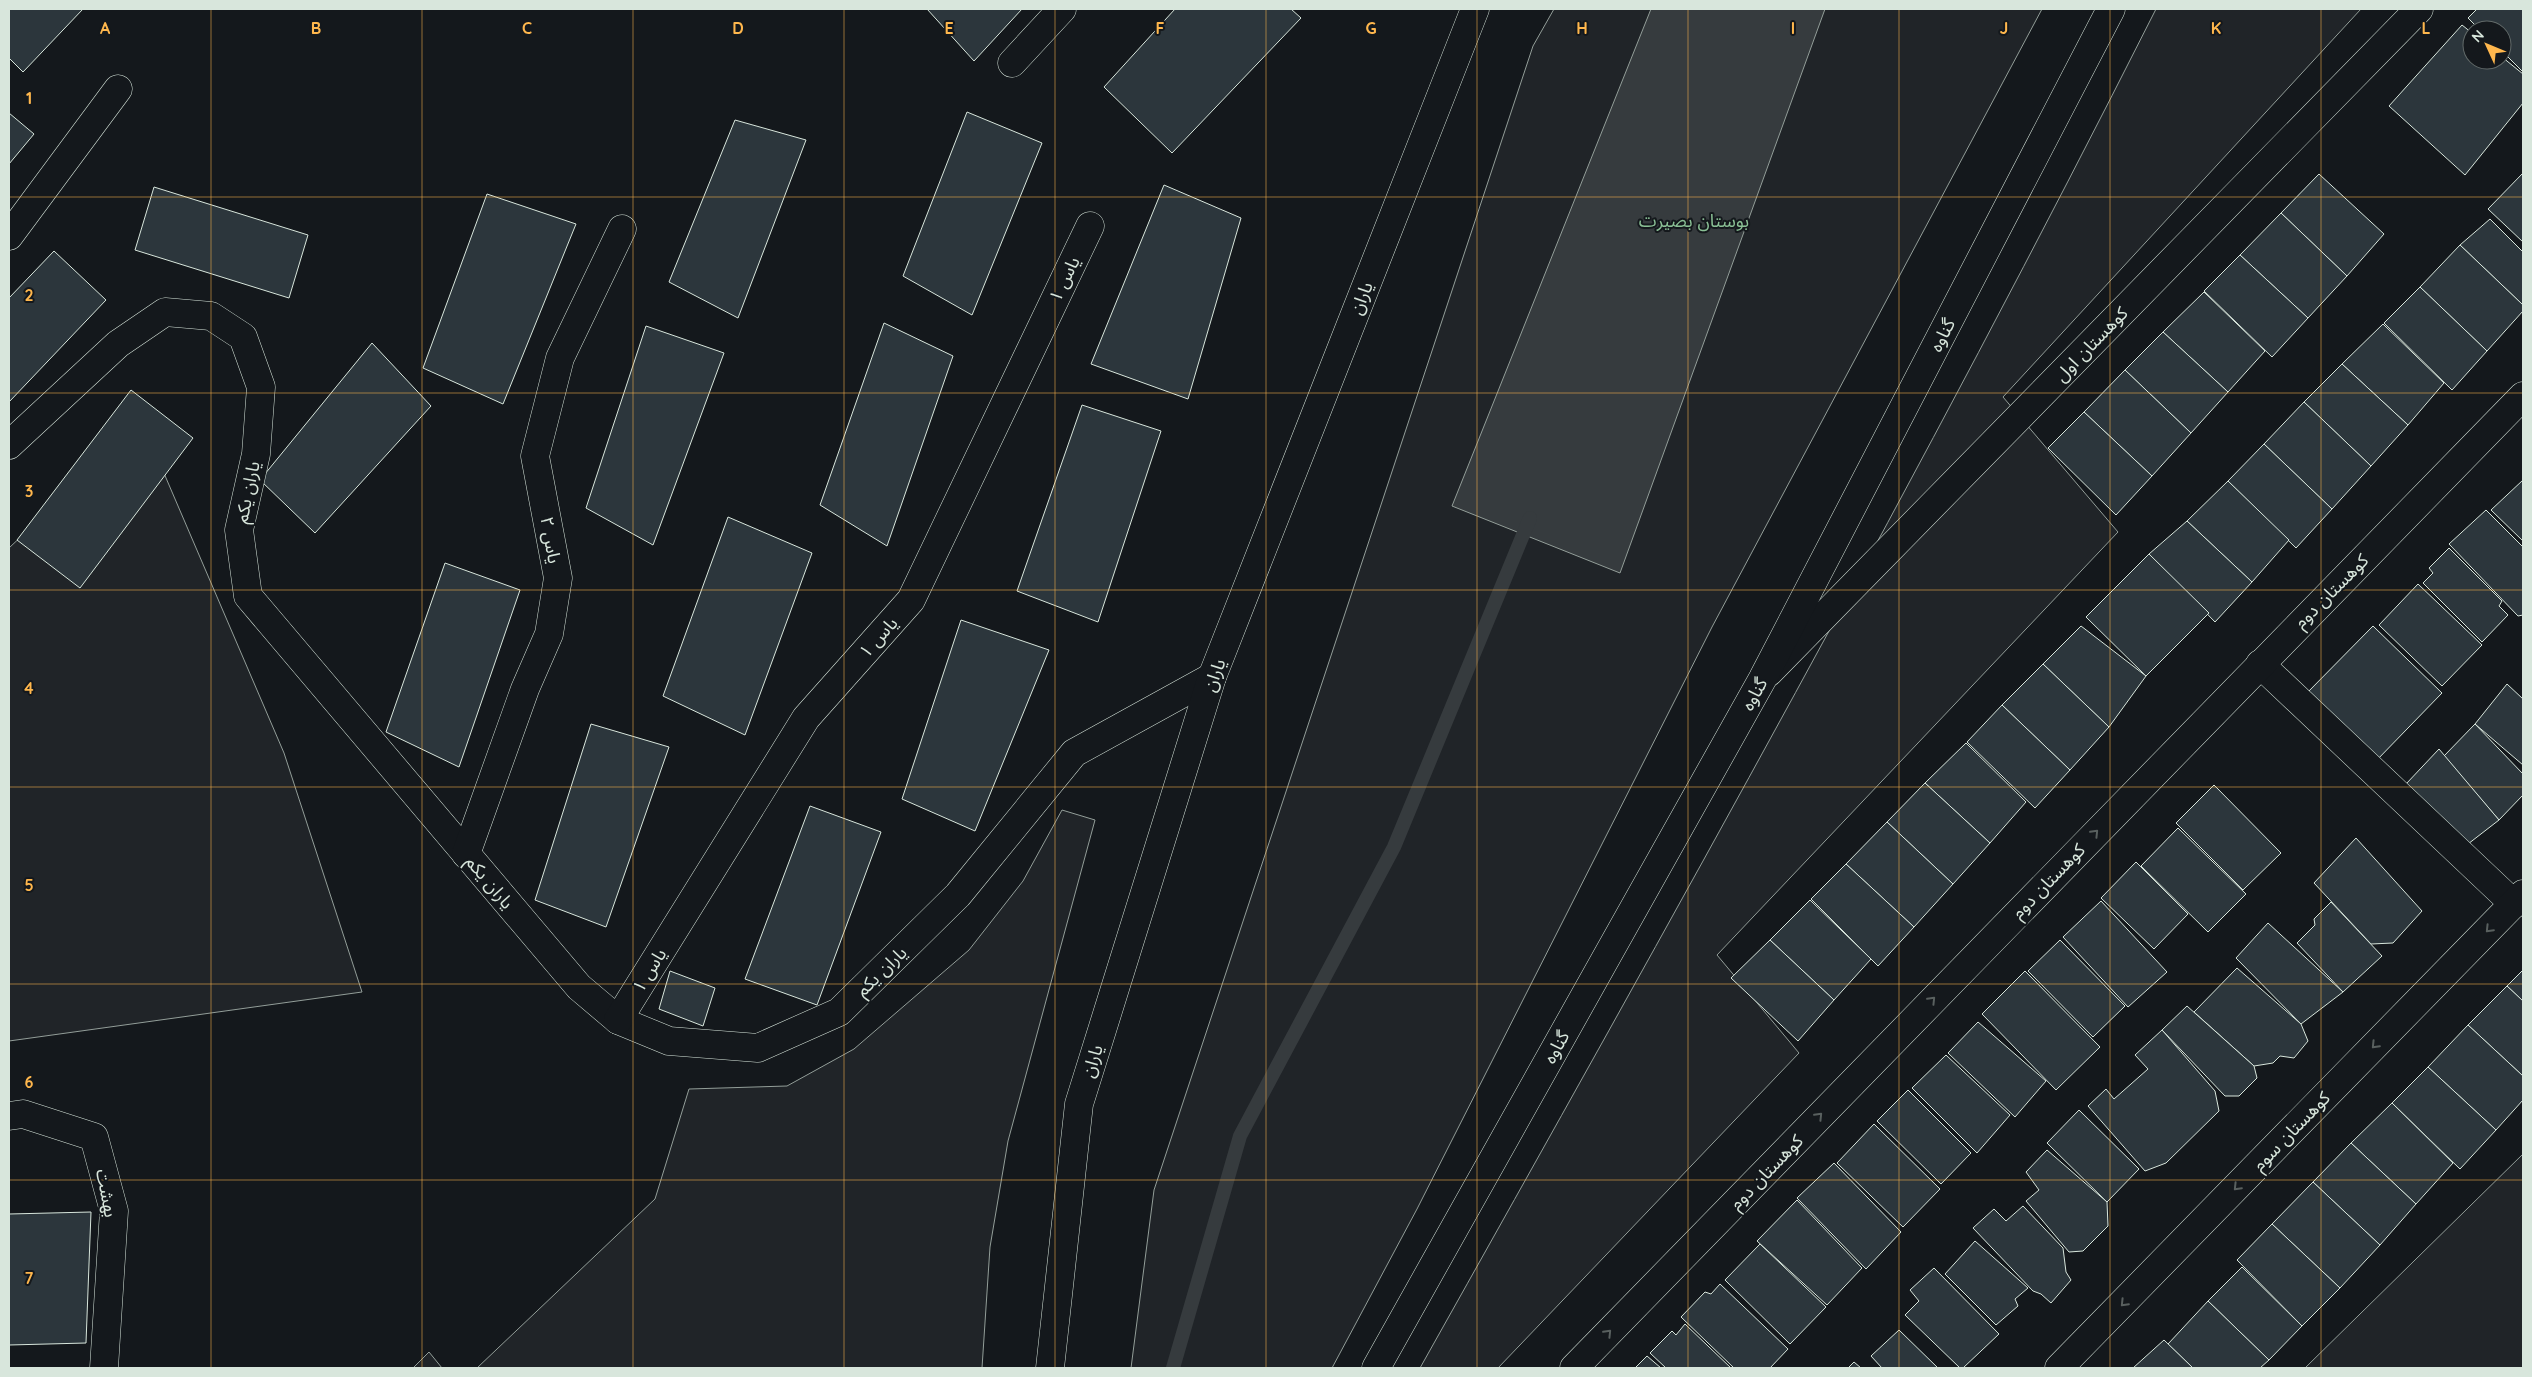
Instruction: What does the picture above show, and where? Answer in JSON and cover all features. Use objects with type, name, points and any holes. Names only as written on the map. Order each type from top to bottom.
[{"type":"street","points":[[1012,63],[1062,9]]},
{"type":"street","name":"یاران","points":[[1050,1368],[1079,1104],[1212,677],[1475,9]]},
{"type":"street","name":"گناوه","points":[[1376,1368],[1763,678],[2111,9]]},
{"type":"street","name":"کوهستان اول","points":[[1763,678],[2419,9]]},
{"type":"street","points":[[9,236],[118,89]]},
{"type":"street","name":"یاس ۱","points":[[618,1020],[806,718],[911,600],[1090,226]]},
{"type":"street","name":"یاس ۲","points":[[466,854],[524,689],[549,634],[558,578],[536,456],[557,367],[622,229]]},
{"type":"street","name":"یاران یکم","points":[[9,445],[118,344],[165,312],[211,316],[243,337],[261,387],[256,454],[239,530],[248,596],[579,987],[618,1020],[669,1042],[758,1048],[839,1012],[958,895],[1074,752],[1212,677]]},
{"type":"street","name":"کوهستان دوم","points":[[1574,1368],[2523,396]]},
{"type":"street","points":[[2260,664],[2519,899]]},
{"type":"street","name":"کوهستان سوم","points":[[2059,1368],[2519,899]]},
{"type":"street","name":"بهشت","points":[[9,1116],[23,1114],[94,1137],[114,1211],[104,1368]]},
{"type":"green space","name":"بوستان بصیرت","points":[[1554,9],[2042,9],[1712,627],[1417,1209],[1332,1368],[1131,1368],[1154,1190],[1533,46]]},
{"type":"green space","points":[[2156,9],[2361,9],[2003,397],[2118,532],[1717,955],[1799,1053],[1498,1368],[1420,1368],[1609,1031],[1888,523],[1979,352]]},
{"type":"green space","points":[[142,422],[284,753],[362,992],[9,1041],[9,548]]},
{"type":"green space","points":[[1062,810],[1095,820],[1008,1141],[990,1247],[982,1368],[477,1368],[655,1199],[689,1089],[787,1086],[854,1049],[969,950],[1023,881]]},
{"type":"green space","points":[[2523,1154],[2523,1368],[2305,1368]]},
{"type":"green space","points":[[429,1352],[442,1368],[413,1368]]},
{"type":"shaded area","points":[[1651,9],[1825,9],[1620,573],[1452,506]]},
{"type":"building","points":[[9,9],[83,9],[23,72],[9,58]]},
{"type":"building","points":[[927,9],[1022,9],[974,61]]},
{"type":"building","points":[[1175,9],[1291,9],[1301,18],[1172,153],[1104,87]]},
{"type":"building","points":[[2477,9],[2523,9],[2523,72],[2512,61],[2512,20],[2470,20],[2468,18]]},
{"type":"building","points":[[2462,25],[2462,70],[2512,70],[2512,65],[2523,74],[2523,103],[2465,175],[2389,106]]},
{"type":"building","points":[[967,112],[1042,143],[972,315],[903,276]]},
{"type":"building","points":[[9,113],[34,134],[9,164]]},
{"type":"building","points":[[735,120],[806,140],[738,318],[669,282]]},
{"type":"building","points":[[2523,173],[2523,242],[2488,209]]},
{"type":"building","points":[[2319,174],[2384,234],[2347,276],[2281,213]]},
{"type":"building","points":[[1164,185],[1241,218],[1188,399],[1091,364]]},
{"type":"building","points":[[154,187],[308,235],[289,298],[135,250]]},
{"type":"building","points":[[487,194],[576,224],[503,404],[423,368]]},
{"type":"building","points":[[2281,213],[2347,276],[2308,318],[2240,255]]},
{"type":"building","points":[[2490,219],[2523,252],[2523,305],[2460,245]]},
{"type":"building","points":[[2460,245],[2523,305],[2523,311],[2487,351],[2420,287]]},
{"type":"building","points":[[54,251],[106,300],[9,402],[9,298]]},
{"type":"building","points":[[2240,255],[2308,318],[2272,357],[2204,291]]},
{"type":"building","points":[[2420,287],[2487,351],[2452,390],[2384,323]]},
{"type":"building","points":[[2204,292],[2265,351],[2228,392],[2163,332]]},
{"type":"building","points":[[884,323],[953,356],[887,546],[820,505]]},
{"type":"building","points":[[2383,324],[2444,383],[2408,425],[2342,364]]},
{"type":"building","points":[[646,326],[724,353],[653,545],[586,508]]},
{"type":"building","points":[[2163,332],[2228,392],[2191,433],[2125,370]]},
{"type":"building","points":[[372,343],[431,406],[315,533],[260,480]]},
{"type":"building","points":[[2342,364],[2408,425],[2371,466],[2304,402]]},
{"type":"building","points":[[2125,370],[2191,433],[2152,476],[2084,412]]},
{"type":"building","points":[[131,390],[193,438],[80,588],[17,540]]},
{"type":"building","points":[[2304,402],[2371,466],[2332,509],[2264,444]]},
{"type":"building","points":[[1082,405],[1161,431],[1098,622],[1017,591]]},
{"type":"building","points":[[2084,412],[2152,476],[2116,515],[2048,448]]},
{"type":"building","points":[[2264,444],[2332,509],[2296,548],[2228,481]]},
{"type":"building","points":[[2523,480],[2523,541],[2491,510]]},
{"type":"building","points":[[2228,481],[2289,540],[2252,582],[2187,521]]},
{"type":"building","points":[[2486,510],[2523,547],[2523,615],[2518,616],[2449,544]]},
{"type":"building","points":[[728,517],[812,553],[745,735],[663,696]]},
{"type":"building","points":[[2187,521],[2252,582],[2215,622],[2149,554]]},
{"type":"building","points":[[2449,548],[2502,601],[2499,606],[2508,615],[2482,642],[2423,583],[2433,573],[2429,568]]},
{"type":"building","points":[[2149,554],[2209,613],[2146,676],[2086,617]]},
{"type":"building","points":[[445,563],[520,590],[459,767],[386,732]]},
{"type":"building","points":[[2418,584],[2482,645],[2442,686],[2379,625]]},
{"type":"building","points":[[961,620],[1049,650],[975,831],[902,799]]},
{"type":"building","points":[[2081,626],[2146,676],[2109,727],[2043,664]]},
{"type":"building","points":[[2373,626],[2442,693],[2374,763],[2305,695]]},
{"type":"building","points":[[2043,664],[2109,727],[2070,770],[2002,705]]},
{"type":"building","points":[[2507,684],[2523,699],[2523,765],[2475,724]]},
{"type":"building","points":[[2002,705],[2070,770],[2035,808],[1967,742]]},
{"type":"building","points":[[591,724],[669,747],[606,927],[535,900]]},
{"type":"building","points":[[2475,724],[2523,774],[2523,795],[2499,820],[2444,756]]},
{"type":"building","points":[[1966,743],[2026,802],[1990,843],[1925,783]]},
{"type":"building","points":[[2439,749],[2499,820],[2468,844],[2406,784]]},
{"type":"building","points":[[1925,783],[1990,843],[1953,884],[1887,822]]},
{"type":"building","points":[[2214,785],[2281,853],[2243,890],[2176,823]]},
{"type":"building","points":[[810,806],[881,832],[817,1005],[745,979]]},
{"type":"building","points":[[1887,822],[1953,884],[1914,927],[1846,864]]},
{"type":"building","points":[[2178,828],[2246,894],[2208,932],[2141,866]]},
{"type":"building","points":[[2356,838],[2422,911],[2393,943],[2371,944],[2314,883]]},
{"type":"building","points":[[2136,862],[2188,914],[2154,949],[2101,898]]},
{"type":"building","points":[[1846,864],[1914,927],[1878,966],[1811,899]]},
{"type":"building","points":[[1810,900],[1871,959],[1834,1000],[1770,940]]},
{"type":"building","points":[[2101,901],[2167,972],[2128,1007],[2063,937]]},
{"type":"building","points":[[2331,902],[2382,956],[2343,992],[2297,943],[2315,925],[2314,919]]},
{"type":"building","points":[[2268,923],[2343,992],[2301,1024],[2236,958]]},
{"type":"building","points":[[1770,940],[1834,1000],[1798,1041],[1731,978]]},
{"type":"building","points":[[2060,940],[2125,1006],[2093,1037],[2028,971]]},
{"type":"building","points":[[2237,968],[2301,1024],[2308,1041],[2294,1058],[2280,1056],[2273,1063],[2254,1066],[2194,1012]]},
{"type":"building","points":[[2523,970],[2523,1001],[2507,986]]},
{"type":"building","points":[[670,971],[715,988],[703,1026],[659,1009]]},
{"type":"building","points":[[2025,971],[2100,1047],[2056,1090],[1982,1014]]},
{"type":"building","points":[[2507,986],[2523,1001],[2523,1076],[2468,1025]]},
{"type":"building","points":[[2187,1006],[2254,1066],[2257,1078],[2239,1096],[2225,1096],[2162,1030]]},
{"type":"building","points":[[1978,1022],[2046,1081],[2015,1117],[1948,1053]]},
{"type":"building","points":[[2468,1025],[2523,1076],[2523,1100],[2496,1130],[2428,1067]]},
{"type":"building","points":[[2162,1030],[2215,1091],[2219,1111],[2166,1163],[2145,1171],[2088,1106],[2106,1089],[2114,1099],[2148,1069],[2135,1055]]},
{"type":"building","points":[[1946,1055],[2010,1115],[1977,1153],[1912,1088]]},
{"type":"building","points":[[2428,1067],[2496,1130],[2460,1169],[2392,1103]]},
{"type":"building","points":[[1908,1090],[1971,1153],[1941,1184],[1877,1121]]},
{"type":"building","points":[[2392,1103],[2453,1163],[2416,1204],[2351,1143]]},
{"type":"building","points":[[2079,1110],[2139,1169],[2107,1202],[2047,1143]]},
{"type":"building","points":[[1874,1124],[1940,1189],[1903,1227],[1837,1163]]},
{"type":"building","points":[[2351,1143],[2416,1204],[2380,1245],[2313,1182]]},
{"type":"building","points":[[2047,1150],[2107,1202],[2108,1226],[2083,1251],[2069,1252],[2026,1201],[2039,1190],[2026,1172]]},
{"type":"building","points":[[1834,1163],[1901,1232],[1866,1269],[1797,1198]]},
{"type":"building","points":[[2313,1182],[2380,1245],[2340,1288],[2272,1224]]},
{"type":"building","points":[[1797,1200],[1862,1268],[1827,1305],[1757,1241]]},
{"type":"building","points":[[2023,1206],[2063,1248],[2066,1272],[2071,1280],[2051,1303],[2041,1294],[2033,1291],[1973,1228],[1994,1209],[2006,1221]]},
{"type":"building","points":[[91,1212],[86,1343],[9,1345],[9,1214]]},
{"type":"building","points":[[2272,1224],[2340,1288],[2302,1326],[2237,1260]]},
{"type":"building","points":[[1975,1241],[2028,1288],[2015,1299],[2018,1306],[1996,1325],[1945,1274]]},
{"type":"building","points":[[1760,1244],[1826,1307],[1790,1344],[1725,1280]]},
{"type":"building","points":[[2242,1267],[2302,1326],[2269,1360],[2208,1301]]},
{"type":"building","points":[[1934,1268],[1999,1334],[1963,1368],[1960,1368],[1905,1315],[1919,1301],[1910,1290]]},
{"type":"building","points":[[1720,1284],[1788,1349],[1770,1368],[1734,1368],[1681,1317],[1705,1292],[1711,1294]]},
{"type":"building","points":[[2208,1301],[2269,1360],[2260,1368],[2193,1368],[2168,1344]]},
{"type":"building","points":[[1685,1324],[1731,1368],[1666,1368],[1650,1353],[1672,1331],[1676,1335]]},
{"type":"building","points":[[1899,1330],[1938,1368],[1882,1368],[1871,1356]]},
{"type":"building","points":[[2164,1340],[2193,1368],[2133,1368]]},
{"type":"building","points":[[1647,1356],[1661,1368],[1635,1368]]},
{"type":"building","points":[[1854,1362],[1861,1368],[1848,1368]]},
{"type":"waterway","points":[[1173,1368],[1240,1136],[1394,847],[1530,518]]}]
